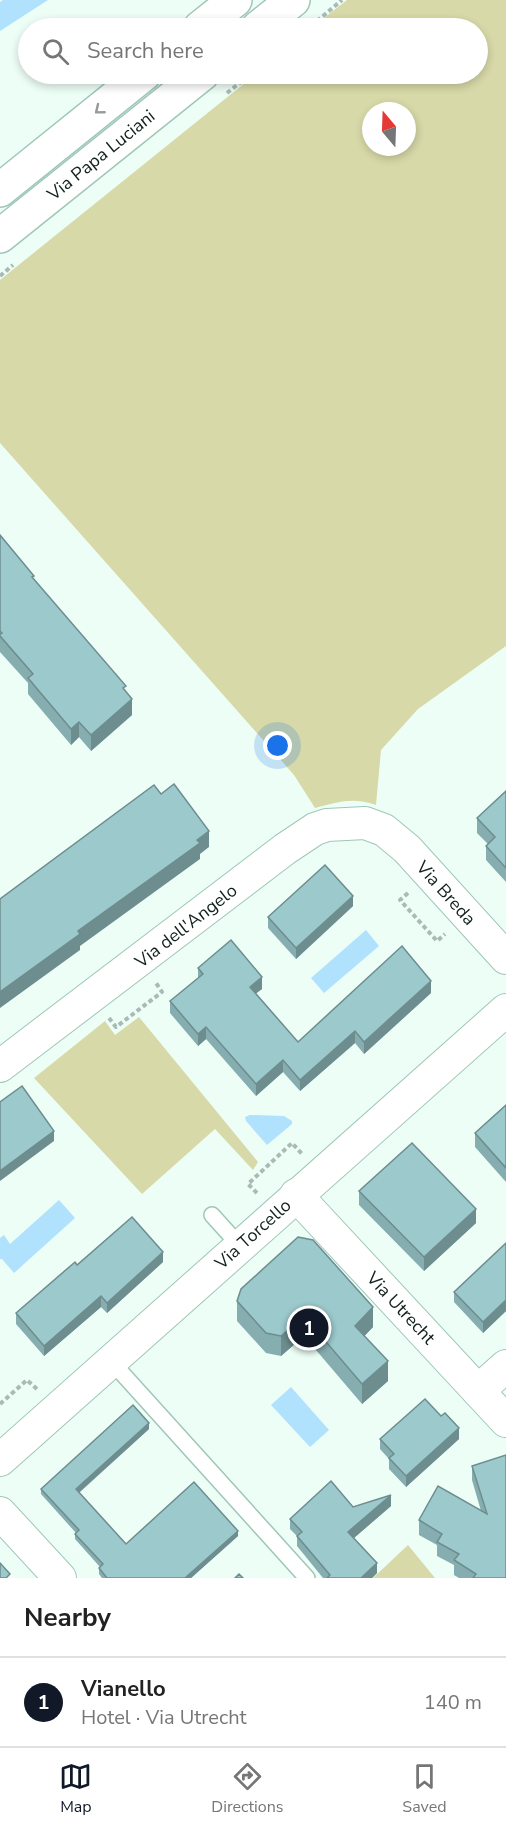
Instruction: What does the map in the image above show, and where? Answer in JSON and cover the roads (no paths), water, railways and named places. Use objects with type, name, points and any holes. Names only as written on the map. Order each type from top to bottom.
[{"type":"main road","points":[[212,18],[235,0]]},
{"type":"main road","points":[[286,18],[303,12]]},
{"type":"main road","name":"Via Papa Luciani","points":[[0,190],[132,84]]},
{"type":"main road","name":"Via Papa Luciani","points":[[0,236],[190,84]]},
{"type":"street","name":"Via dell'Angelo","points":[[0,1066],[315,829],[327,825],[354,823],[376,826],[384,830]]},
{"type":"street","name":"Via Breda","points":[[384,830],[407,849],[506,958]]},
{"type":"street","name":"Via Torcello","points":[[0,1460],[506,1010]]},
{"type":"street","name":"Via Utrecht","points":[[296,1196],[506,1421]]},
{"type":"street","points":[[478,1390],[506,1366]]},
{"type":"street","points":[[0,1513],[60,1578]]},
{"type":"lane","points":[[212,1215],[240,1246]]},
{"type":"lane","points":[[111,1361],[307,1578]]},
{"type":"water","points":[[3,0],[48,0],[0,31],[0,2]]},
{"type":"water","points":[[366,930],[379,946],[324,993],[311,978]]},
{"type":"water","points":[[250,1115],[284,1116],[292,1121],[292,1124],[267,1145],[246,1121],[245,1117]]},
{"type":"water","points":[[59,1200],[75,1218],[14,1273],[0,1259],[0,1238],[4,1235],[10,1244]]},
{"type":"water","points":[[291,1387],[329,1430],[310,1447],[271,1405]]},
{"type":"place","name":"Vianello","points":[[309,1328]]}]
